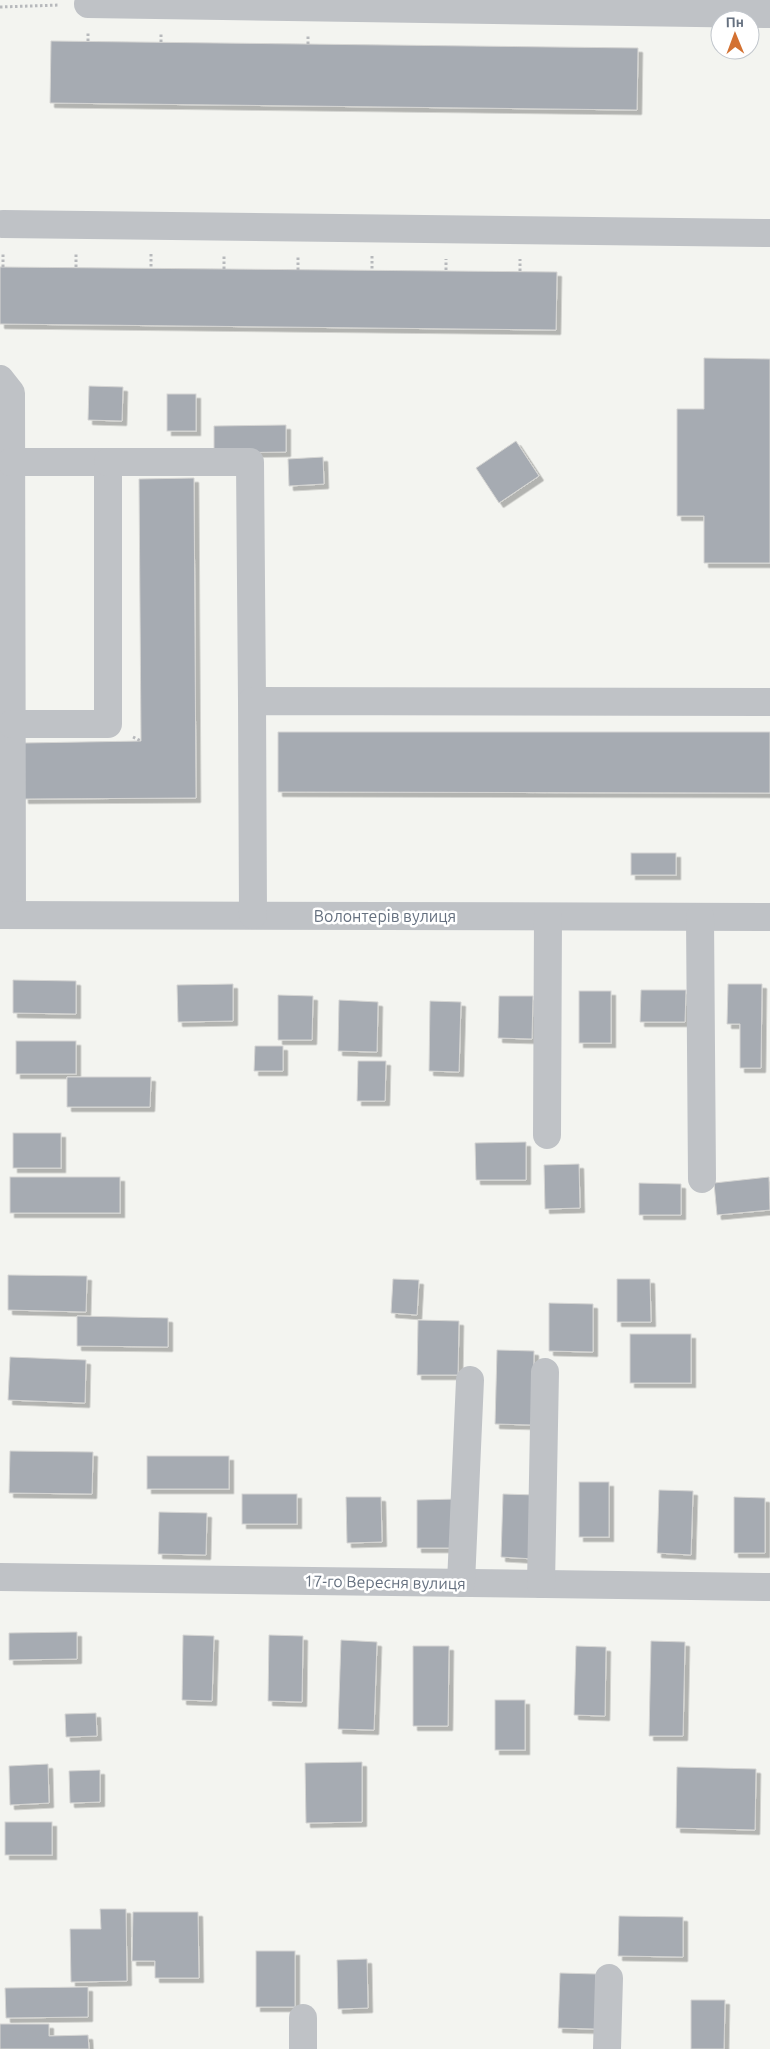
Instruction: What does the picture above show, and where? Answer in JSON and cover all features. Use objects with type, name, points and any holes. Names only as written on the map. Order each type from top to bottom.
[{"type":"street","points":[[88,4],[770,14]]},
{"type":"street","points":[[3,224],[770,233]]},
{"type":"street","points":[[0,379],[11,393],[12,462],[12,724],[6,915]]},
{"type":"street","points":[[12,462],[250,462],[253,915]]},
{"type":"street","points":[[12,724],[108,724],[108,462]]},
{"type":"street","points":[[252,701],[770,702]]},
{"type":"street","name":"Волонтерів вулиця","points":[[6,915],[770,918]]},
{"type":"street","points":[[547,1135],[548,917]]},
{"type":"street","points":[[700,917],[702,1179]]},
{"type":"street","points":[[541,1584],[545,1372]]},
{"type":"street","points":[[461,1583],[470,1380]]},
{"type":"street","name":"17-го Вересня вулиця","points":[[0,1577],[770,1587]]},
{"type":"street","points":[[606,2049],[609,1978]]},
{"type":"street","points":[[303,2018],[303,2049]]},
{"type":"path","points":[[0,7],[88,4]]},
{"type":"building","points":[[51,41],[638,48],[637,110],[50,103]]},
{"type":"building","points":[[0,267],[557,272],[556,330],[0,324]]},
{"type":"building","points":[[704,358],[770,359],[770,563],[704,563],[704,516],[677,516],[677,409],[704,409]]},
{"type":"building","points":[[89,386],[123,387],[122,421],[88,420]]},
{"type":"building","points":[[167,394],[196,394],[196,431],[167,431]]},
{"type":"building","points":[[286,425],[286,452],[214,453],[214,426]]},
{"type":"building","points":[[516,441],[539,476],[499,503],[476,468]]},
{"type":"building","points":[[323,457],[324,484],[289,486],[288,459]]},
{"type":"building","points":[[194,478],[196,798],[24,799],[23,743],[141,741],[139,479]]},
{"type":"building","points":[[278,732],[770,732],[770,793],[278,792]]},
{"type":"building","points":[[631,853],[676,853],[676,875],[631,875]]},
{"type":"building","points":[[13,980],[76,981],[76,1014],[13,1013]]},
{"type":"building","points":[[233,984],[233,1021],[178,1022],[177,985]]},
{"type":"building","points":[[728,984],[762,984],[761,1068],[740,1068],[740,1024],[727,1024]]},
{"type":"building","points":[[641,990],[686,990],[685,1022],[640,1022]]},
{"type":"building","points":[[579,991],[611,991],[611,1043],[579,1043]]},
{"type":"building","points":[[278,995],[313,996],[312,1040],[278,1040]]},
{"type":"building","points":[[499,996],[533,996],[532,1039],[498,1038]]},
{"type":"building","points":[[339,1000],[378,1002],[377,1052],[338,1051]]},
{"type":"building","points":[[430,1001],[461,1002],[459,1072],[429,1071]]},
{"type":"building","points":[[16,1041],[76,1041],[76,1074],[16,1074]]},
{"type":"building","points":[[255,1046],[283,1046],[283,1071],[254,1071]]},
{"type":"building","points":[[358,1061],[386,1061],[385,1101],[357,1101]]},
{"type":"building","points":[[67,1077],[151,1077],[150,1107],[67,1107]]},
{"type":"building","points":[[13,1133],[61,1133],[61,1168],[13,1168]]},
{"type":"building","points":[[526,1142],[526,1180],[476,1180],[475,1143]]},
{"type":"building","points":[[579,1164],[580,1208],[545,1209],[544,1165]]},
{"type":"building","points":[[10,1177],[120,1177],[120,1213],[10,1213]]},
{"type":"building","points":[[769,1177],[770,1210],[717,1215],[714,1183]]},
{"type":"building","points":[[639,1183],[681,1184],[681,1215],[639,1215]]},
{"type":"building","points":[[8,1275],[87,1276],[86,1312],[8,1310]]},
{"type":"building","points":[[393,1279],[419,1280],[417,1315],[391,1313]]},
{"type":"building","points":[[617,1279],[650,1279],[651,1322],[617,1322]]},
{"type":"building","points":[[549,1303],[593,1304],[593,1352],[549,1351]]},
{"type":"building","points":[[77,1316],[168,1318],[168,1347],[77,1346]]},
{"type":"building","points":[[418,1320],[459,1321],[458,1375],[417,1375]]},
{"type":"building","points":[[630,1334],[691,1334],[691,1383],[630,1383]]},
{"type":"building","points":[[497,1350],[534,1351],[533,1425],[495,1424]]},
{"type":"building","points":[[10,1357],[86,1360],[85,1403],[8,1400]]},
{"type":"building","points":[[10,1451],[93,1452],[92,1494],[9,1493]]},
{"type":"building","points":[[147,1456],[229,1456],[229,1489],[147,1489]]},
{"type":"building","points":[[579,1482],[609,1482],[609,1537],[579,1537]]},
{"type":"building","points":[[659,1490],[693,1491],[691,1555],[657,1553]]},
{"type":"building","points":[[242,1494],[297,1494],[297,1524],[242,1524]]},
{"type":"building","points":[[503,1494],[536,1495],[534,1559],[501,1557]]},
{"type":"building","points":[[346,1497],[381,1497],[382,1542],[347,1543]]},
{"type":"building","points":[[734,1497],[765,1498],[765,1553],[734,1553]]},
{"type":"building","points":[[457,1499],[457,1548],[417,1548],[417,1500]]},
{"type":"building","points":[[159,1512],[207,1513],[206,1555],[158,1554]]},
{"type":"building","points":[[77,1632],[77,1659],[9,1660],[9,1633]]},
{"type":"building","points":[[183,1635],[214,1636],[212,1701],[182,1700]]},
{"type":"building","points":[[269,1635],[303,1636],[302,1702],[268,1701]]},
{"type":"building","points":[[341,1640],[377,1642],[374,1730],[338,1729]]},
{"type":"building","points":[[651,1641],[685,1642],[683,1736],[649,1736]]},
{"type":"building","points":[[413,1646],[449,1646],[448,1726],[413,1726]]},
{"type":"building","points":[[576,1646],[606,1647],[605,1716],[574,1715]]},
{"type":"building","points":[[495,1700],[525,1700],[525,1750],[495,1750]]},
{"type":"building","points":[[96,1713],[97,1736],[66,1737],[65,1714]]},
{"type":"building","points":[[362,1762],[362,1822],[306,1823],[305,1763]]},
{"type":"building","points":[[48,1764],[49,1803],[10,1805],[9,1766]]},
{"type":"building","points":[[677,1767],[756,1769],[755,1830],[676,1828]]},
{"type":"building","points":[[100,1770],[100,1802],[70,1803],[69,1771]]},
{"type":"building","points":[[5,1822],[52,1822],[52,1855],[5,1855]]},
{"type":"building","points":[[100,1909],[126,1909],[127,1981],[71,1982],[70,1929],[101,1929]]},
{"type":"building","points":[[133,1912],[198,1912],[199,1978],[155,1978],[155,1961],[132,1961]]},
{"type":"building","points":[[619,1916],[683,1917],[683,1957],[618,1956]]},
{"type":"building","points":[[256,1951],[295,1951],[295,2007],[256,2007]]},
{"type":"building","points":[[367,1959],[368,2008],[338,2009],[337,1960]]},
{"type":"building","points":[[560,1973],[596,1974],[595,2029],[558,2028]]},
{"type":"building","points":[[88,1987],[88,2017],[6,2018],[5,1988]]},
{"type":"building","points":[[691,2000],[725,2000],[724,2049],[691,2049]]},
{"type":"building","points":[[0,2024],[49,2024],[49,2036],[88,2035],[89,2049],[0,2049]]}]
